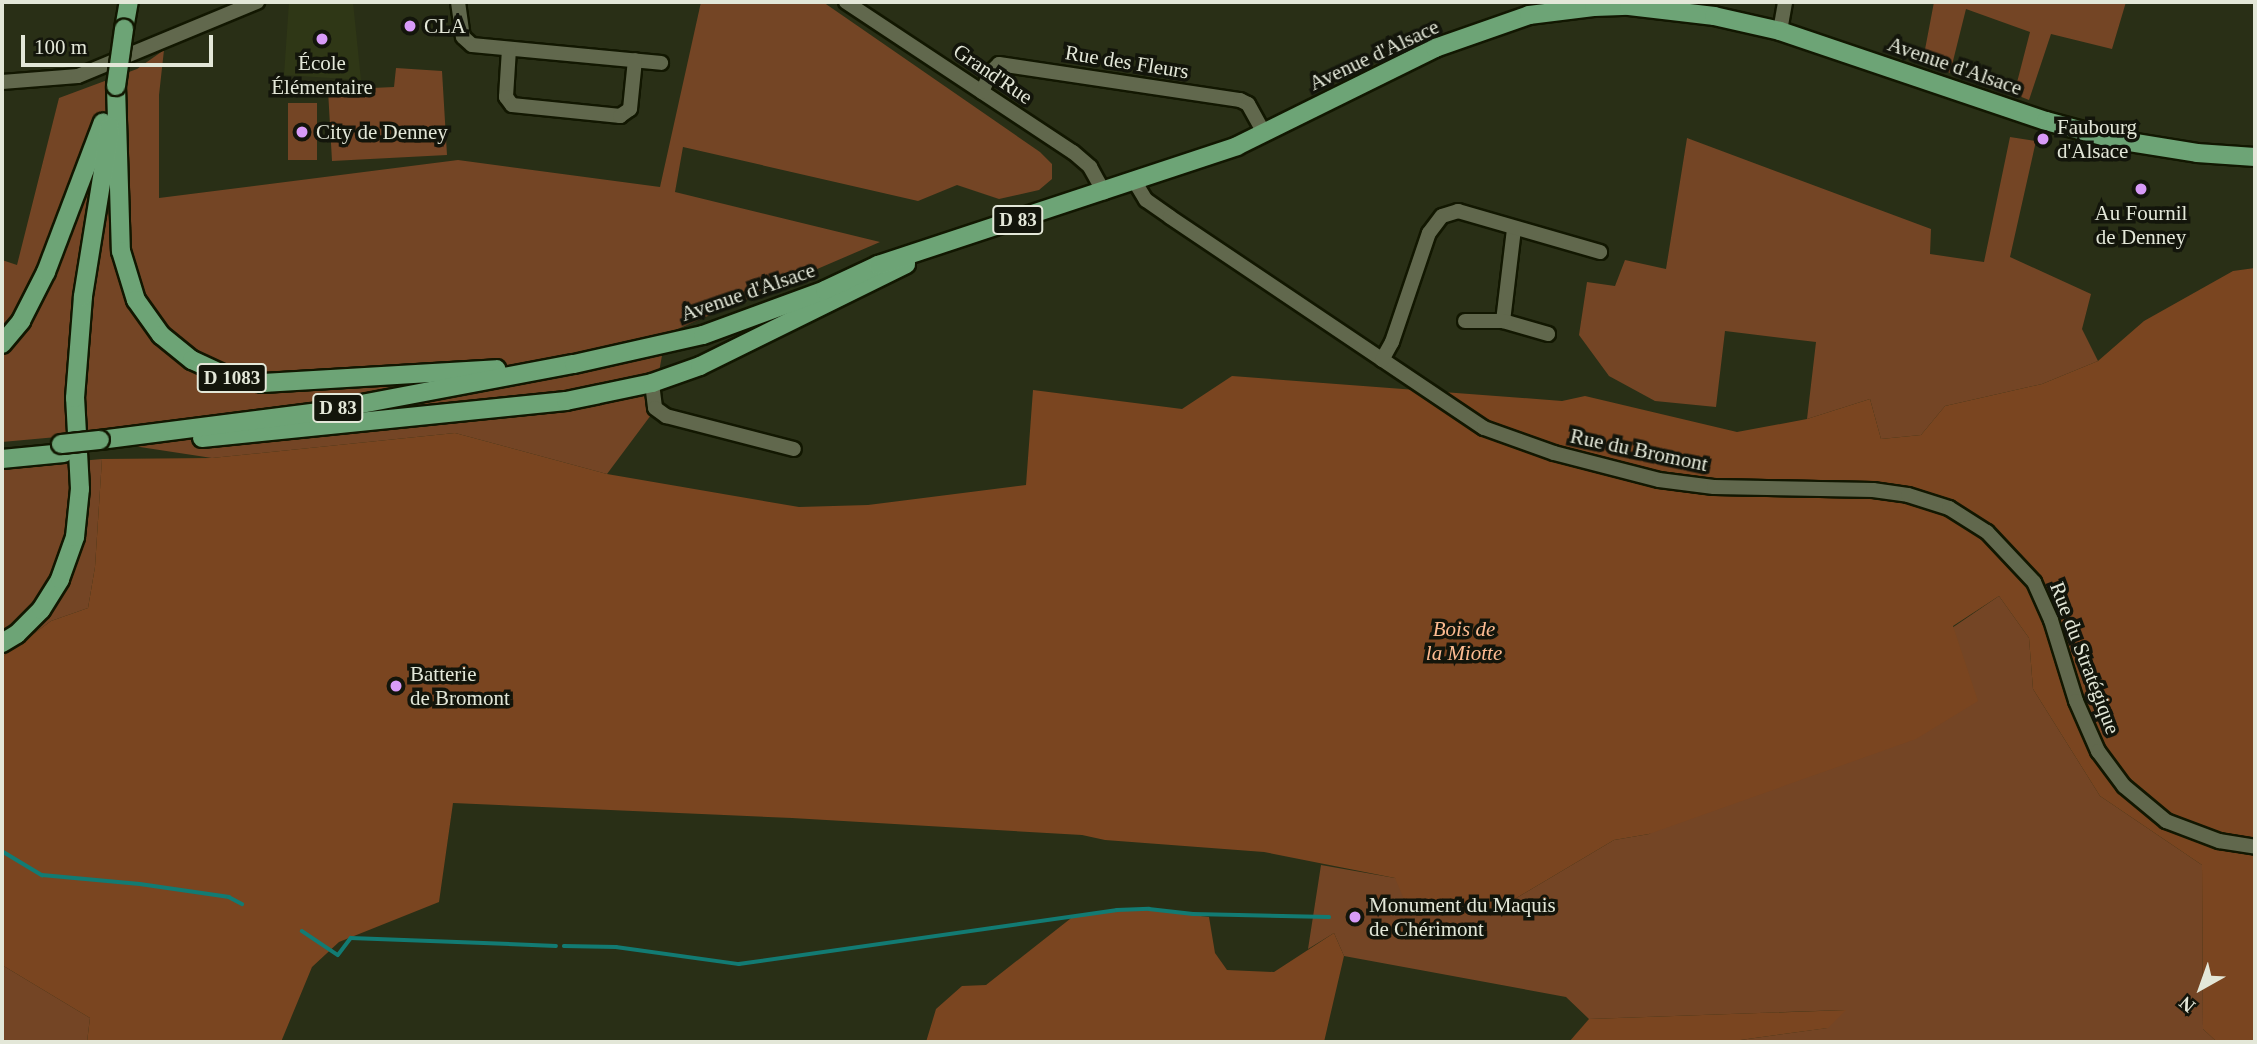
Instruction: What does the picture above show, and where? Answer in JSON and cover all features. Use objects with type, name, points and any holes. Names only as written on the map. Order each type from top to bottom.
[{"type":"main road","name":"D 1083","points":[[2,643],[17,634],[41,610],[60,579],[75,537],[80,489],[75,398],[83,296],[129,2]]},
{"type":"main road","name":"Avenue d'Alsace","points":[[574,364],[703,335],[825,290],[878,265],[1135,182],[1264,133],[1435,48],[1529,15],[1594,7],[1655,8],[1714,16],[1780,31],[2046,121],[2117,140],[2197,153],[2255,157]]},
{"type":"main road","name":"D 1083","points":[[2,344],[21,321],[46,272],[116,86]]},
{"type":"main road","name":"D 1083","points":[[116,86],[121,251],[136,300],[161,335],[192,360],[229,377],[263,383],[574,364]]},
{"type":"main road","name":"Avenue d'Alsace","points":[[652,383],[700,366],[933,249]]},
{"type":"main road","name":"D 83","points":[[100,444],[319,412],[574,364]]},
{"type":"main road","name":"D 83","points":[[2,457],[100,444],[566,401],[652,383]]},
{"type":"street","points":[[2,82],[78,76],[257,2]]},
{"type":"street","points":[[458,2],[466,42],[509,49],[661,63]]},
{"type":"street","name":"Grand'Rue","points":[[846,2],[1073,152],[1090,167],[1104,192]]},
{"type":"street","points":[[1780,31],[1785,2]]},
{"type":"street","points":[[509,49],[506,97],[512,105],[620,116],[630,109],[635,60]]},
{"type":"street","name":"Rue des Fleurs","points":[[982,92],[991,72],[999,64],[1240,100],[1248,104],[1264,133]]},
{"type":"street","name":"Rue du Bromont","points":[[1135,182],[1146,200],[1170,217],[1484,428],[1554,453],[1659,480],[1714,487],[1873,490],[1908,495],[1949,508],[1987,532]]},
{"type":"street","points":[[1382,360],[1392,342],[1429,233],[1443,216],[1458,211],[1600,253]]},
{"type":"street","points":[[1503,321],[1514,229]]},
{"type":"street","points":[[1465,321],[1503,321],[1548,334]]},
{"type":"street","points":[[652,383],[655,408],[666,416],[794,449]]},
{"type":"street","name":"Rue du Stratégique","points":[[1987,532],[2034,582],[2051,620],[2076,701],[2098,751],[2124,786],[2166,821],[2219,841],[2255,846]]},
{"type":"shaded area","name":"École Élémentaire","points":[[289,2],[353,2],[361,80],[284,75]]},
{"type":"shaded area","points":[[701,2],[823,2],[1040,152],[1052,164],[1052,179],[1039,190],[999,199],[957,185],[918,201],[683,147],[675,192],[880,242],[666,334],[651,415],[607,474],[455,433],[212,458],[68,436],[2,442],[2,260],[17,265],[59,98],[137,69],[164,50],[159,95],[159,198],[458,160],[660,187]]},
{"type":"shaded area","points":[[1934,2],[2126,2],[2112,49],[2051,34],[2029,100],[2014,94],[2030,32],[1966,9],[1950,73],[1923,60]]},
{"type":"shaded area","points":[[396,68],[442,71],[447,155],[332,161],[328,90],[394,87]]},
{"type":"shaded area","name":"City de Denney","points":[[288,103],[317,103],[317,160],[288,160]]},
{"type":"shaded area","points":[[2010,137],[2036,141],[2010,257],[2091,294],[2082,329],[2098,361],[2042,384],[1945,406],[1921,435],[1881,439],[1870,399],[1807,419],[1816,342],[1725,331],[1716,407],[1655,401],[1609,376],[1579,335],[1587,282],[1615,286],[1625,260],[1666,269],[1687,138],[1931,229],[1930,254],[1984,262]]},
{"type":"shaded area","points":[[102,459],[95,567],[88,608],[51,621],[2,657],[2,468]]},
{"type":"shaded area","points":[[1999,596],[2029,638],[2033,689],[2100,796],[2202,865],[2203,1029],[2217,1042],[1726,1042],[1827,1028],[1845,1010],[1589,1019],[1566,997],[1344,956],[1334,933],[1308,949],[1321,865],[1395,878],[1486,916],[1614,840],[1649,834]]},
{"type":"shaded area","points":[[2,965],[90,1018],[87,1042],[2,1042]]},
{"type":"green space","name":"Bois de la Miotte","points":[[2255,268],[2255,1042],[2217,1042],[2203,1029],[2202,865],[2100,796],[2033,689],[2029,638],[1999,596],[1953,626],[1978,701],[1916,739],[1649,834],[1614,840],[1486,916],[1409,911],[1395,878],[1264,852],[1105,840],[1082,835],[792,818],[453,803],[439,902],[339,942],[312,967],[281,1042],[87,1042],[90,1018],[2,965],[2,657],[51,621],[88,608],[95,567],[102,459],[212,458],[455,433],[607,474],[799,507],[868,505],[1026,485],[1033,390],[1182,409],[1232,376],[1562,401],[1585,396],[1737,432],[1807,419],[1870,399],[1881,439],[1921,435],[1945,406],[2042,384],[2098,361],[2144,321],[2233,271]]},
{"type":"green space","points":[[1142,909],[1209,917],[1215,953],[1227,970],[1274,972],[1334,933],[1344,956],[1324,1042],[926,1042],[936,1009],[962,986],[986,985],[1075,915]]},
{"type":"green space","points":[[1846,1010],[1828,1028],[1726,1042],[1569,1042],[1589,1019]]},
{"type":"waterway","points":[[2,851],[42,875],[140,884],[229,897],[242,904]]},
{"type":"waterway","points":[[564,946],[616,947],[739,964],[1117,910],[1329,917]]},
{"type":"waterway","points":[[302,931],[338,955],[351,938],[556,946]]},
{"type":"place","name":"CLA","points":[[410,26]]},
{"type":"place","name":"École Élémentaire","points":[[322,39]]},
{"type":"place","name":"City de Denney","points":[[302,132]]},
{"type":"place","name":"Faubourg d'Alsace","points":[[2043,139]]},
{"type":"place","name":"Au Fournil de Denney","points":[[2141,189]]},
{"type":"place","name":"Batterie de Bromont","points":[[396,686]]},
{"type":"place","name":"Monument du Maquis de Chérimont","points":[[1355,917]]}]
